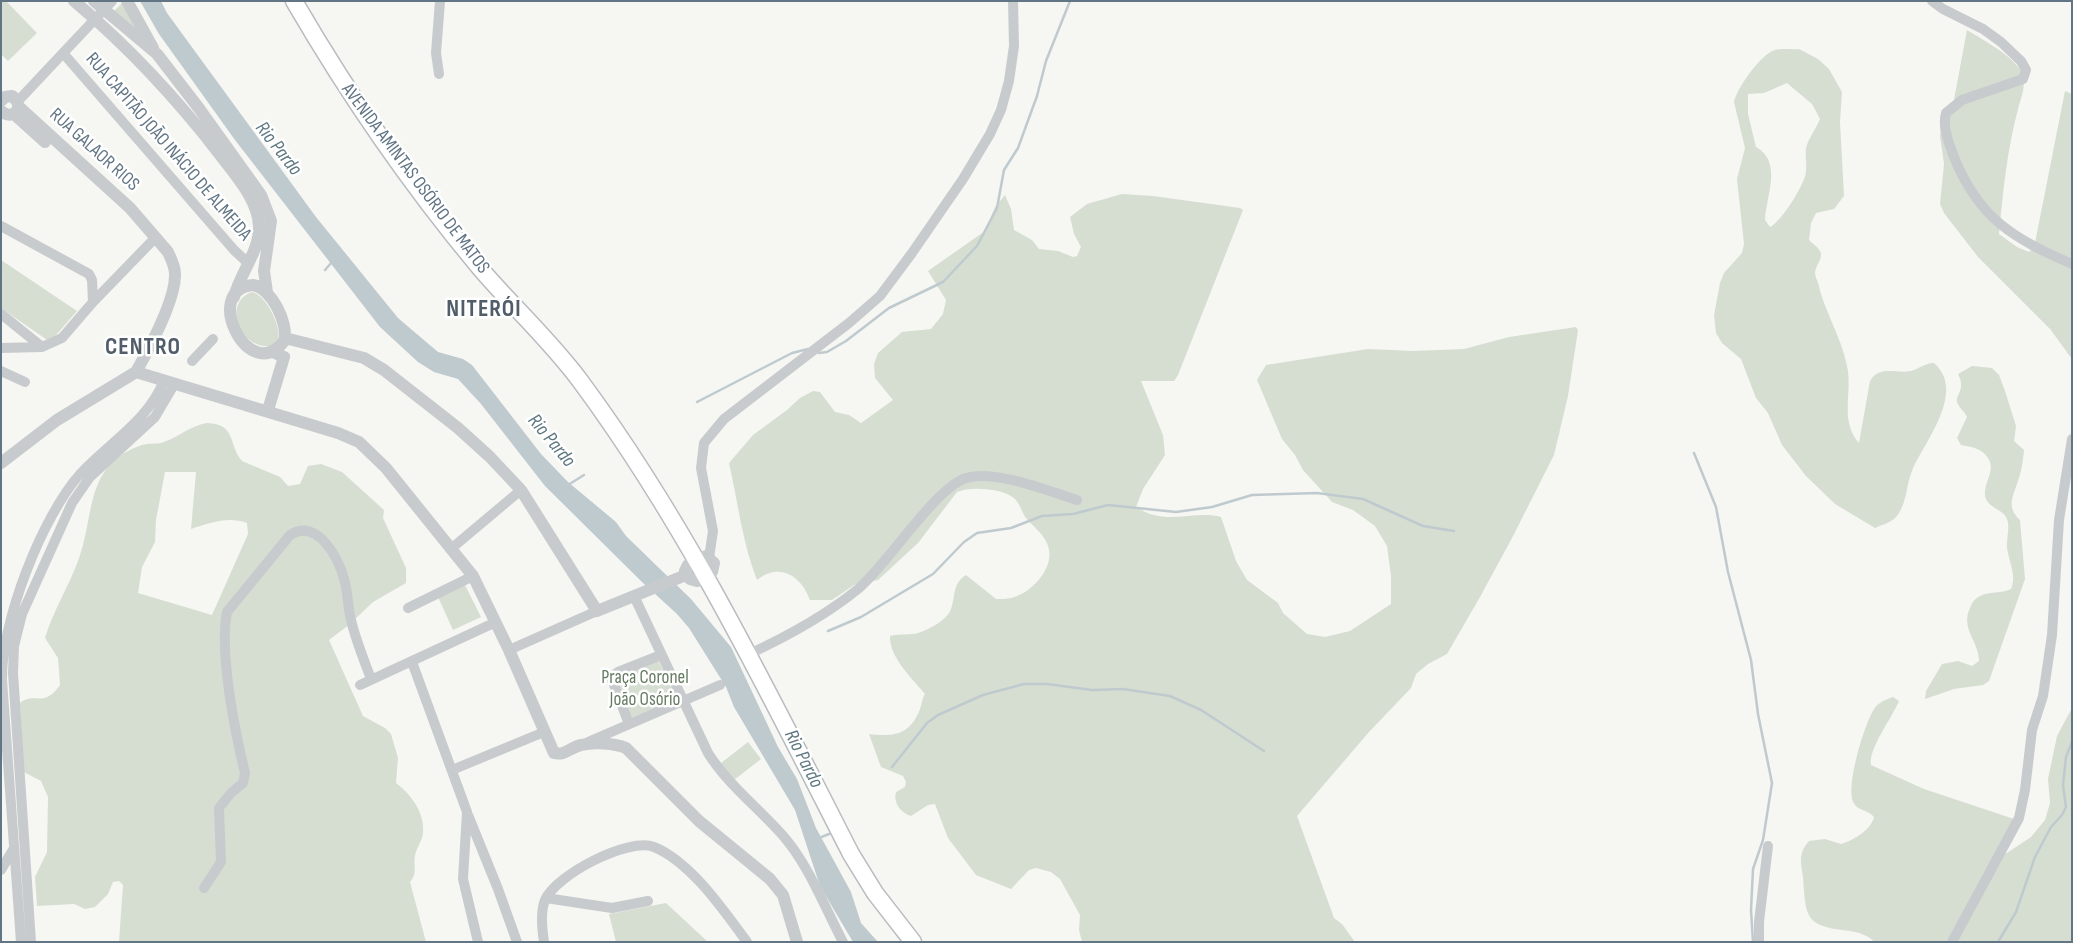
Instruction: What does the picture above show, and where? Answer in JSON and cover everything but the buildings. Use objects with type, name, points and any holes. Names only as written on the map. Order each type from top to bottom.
[{"type":"main road","name":"AVENIDA AMINTAS OSÓRIO DE MATOS","points":[[294,1],[330,62],[453,234],[478,267],[580,381],[630,453],[697,571]]},
{"type":"main road","points":[[697,571],[705,590],[725,614]]},
{"type":"main road","points":[[697,571],[725,614],[851,854],[875,893],[913,942]]},
{"type":"street","points":[[74,1],[101,8],[156,54]]},
{"type":"street","points":[[127,1],[156,54],[236,158],[265,202],[271,226],[264,271],[267,292],[284,326],[285,338],[273,352]]},
{"type":"street","points":[[439,74],[436,53],[440,1]]},
{"type":"street","points":[[509,650],[597,611],[697,571],[713,530],[701,468],[704,443],[724,420],[807,357],[880,296],[963,179],[990,134],[1001,110],[1009,81],[1014,46],[1013,1]]},
{"type":"street","points":[[1932,1],[1943,9],[1983,29],[2001,42],[2021,61],[2026,70],[2023,79],[1962,100],[1946,113],[1945,127],[1949,143],[1963,178],[1984,211],[1997,223],[2041,250],[2072,264]]},
{"type":"street","points":[[17,107],[101,8]]},
{"type":"street","points":[[101,8],[172,95],[248,194],[257,215],[259,224],[257,239],[237,285],[230,317],[237,336],[252,349],[264,353],[273,352],[284,357],[268,410]]},
{"type":"street","name":"RUA CAPITÃO JOÃO INÁCIO DE ALMEIDA","points":[[63,53],[234,250],[248,263]]},
{"type":"street","name":"RUA GALAOR RIOS","points":[[17,107],[5,115],[2,102],[12,96],[17,107],[130,208],[156,238],[172,261],[175,280],[159,326],[136,372]]},
{"type":"street","points":[[1,226],[89,274],[92,280],[93,302]]},
{"type":"street","points":[[1,348],[42,347],[62,338],[93,302],[156,238]]},
{"type":"street","points":[[234,297],[238,290],[247,285],[258,286],[267,292]]},
{"type":"street","points":[[1,314],[42,347]]},
{"type":"street","points":[[285,338],[339,350],[375,364],[458,428],[490,457],[521,490],[597,611]]},
{"type":"street","points":[[192,361],[213,339]]},
{"type":"street","points":[[1,371],[25,382]]},
{"type":"street","points":[[1,463],[56,420],[136,372],[268,410],[338,433],[361,444],[386,468],[473,576],[509,650],[552,751],[556,754],[562,754],[720,685]]},
{"type":"street","points":[[21,942],[14,848],[6,798],[2,706],[2,657],[9,620],[22,584],[49,524],[76,479],[148,409],[169,382]]},
{"type":"street","points":[[31,942],[13,673],[14,646],[33,584],[80,490],[100,467],[155,417],[169,382]]},
{"type":"street","points":[[1952,942],[2019,818],[2025,790],[2032,730],[2043,696],[2052,635],[2059,520],[2072,439]]},
{"type":"street","points":[[747,655],[806,624],[858,589],[879,569],[936,501],[957,482],[966,478],[988,476],[1002,478],[1077,500]]},
{"type":"street","points":[[452,548],[521,490]]},
{"type":"street","points":[[204,888],[221,862],[219,808],[230,793],[243,783],[245,773],[226,655],[224,625],[227,612],[290,535],[296,531],[306,530],[318,534],[339,563],[345,583],[351,619],[371,680]]},
{"type":"street","points":[[408,608],[473,576]]},
{"type":"street","points":[[634,596],[714,762],[786,840],[802,864],[843,942]]},
{"type":"street","points":[[360,685],[496,622]]},
{"type":"street","points":[[629,724],[611,678],[618,672],[661,654]]},
{"type":"street","points":[[412,662],[517,942]]},
{"type":"street","points":[[452,770],[544,732]]},
{"type":"street","points":[[580,745],[610,744],[626,748],[699,821],[770,878],[783,895],[797,942]]},
{"type":"street","points":[[467,812],[464,879],[478,942]]},
{"type":"street","points":[[544,942],[542,921],[546,898],[566,878],[580,869],[612,852],[636,845],[648,845],[671,856],[695,878],[747,942]]},
{"type":"street","points":[[1759,942],[1759,922],[1768,846]]},
{"type":"street","points":[[1,870],[14,848]]},
{"type":"street","points":[[546,898],[612,908],[648,901]]},
{"type":"green space","points":[[1,1],[6,1],[37,33],[8,61],[1,54]]},
{"type":"green space","points":[[122,3],[142,37],[112,13]]},
{"type":"green space","points":[[1967,30],[2006,55],[2014,62],[2023,75],[2023,92],[2008,155],[1999,234],[2017,247],[2029,252],[2034,248],[2065,91],[2072,94],[2072,359],[2050,329],[1978,257],[1944,213],[1940,204],[1944,164],[1940,136],[1944,111],[1953,105]]},
{"type":"green space","points":[[1781,49],[1799,49],[1818,59],[1829,69],[1842,92],[1840,122],[1844,196],[1834,209],[1816,213],[1811,223],[1809,240],[1821,253],[1815,275],[1847,366],[1848,416],[1853,434],[1859,443],[1870,381],[1878,373],[1911,371],[1934,363],[1943,375],[1946,388],[1945,402],[1940,417],[1912,471],[1900,512],[1891,521],[1875,528],[1835,504],[1806,476],[1782,445],[1768,413],[1756,398],[1741,359],[1722,343],[1716,333],[1714,315],[1720,283],[1724,273],[1742,253],[1744,244],[1737,179],[1745,148],[1734,102],[1745,80],[1769,53]],"holes":[[[1787,83],[1812,104],[1820,119],[1806,148],[1805,178],[1786,211],[1770,227],[1765,220],[1771,170],[1769,161],[1764,153],[1756,147],[1748,114],[1748,94],[1764,93]]]},
{"type":"green space","points":[[1122,194],[1153,196],[1240,208],[1243,210],[1178,375],[1174,381],[1141,381],[1163,435],[1165,455],[1143,489],[1136,507],[1149,514],[1162,517],[1213,515],[1221,517],[1236,561],[1247,580],[1278,603],[1283,613],[1307,634],[1325,637],[1350,631],[1391,604],[1391,576],[1387,546],[1375,526],[1353,510],[1332,502],[1303,470],[1295,455],[1282,439],[1257,380],[1266,365],[1368,349],[1413,351],[1464,349],[1509,337],[1576,327],[1578,330],[1568,396],[1554,455],[1480,597],[1447,654],[1428,664],[1416,674],[1411,688],[1369,732],[1297,816],[1334,918],[1342,924],[1355,942],[1082,942],[1079,930],[1080,915],[1060,879],[1051,872],[1036,868],[1029,870],[1011,889],[976,875],[948,838],[935,804],[928,805],[911,816],[904,813],[899,807],[895,796],[896,792],[905,787],[906,782],[903,776],[881,767],[869,734],[886,735],[906,729],[916,718],[925,694],[897,659],[893,652],[890,636],[917,633],[929,629],[943,620],[951,609],[958,582],[966,575],[996,599],[1018,596],[1026,592],[1039,580],[1044,573],[1049,558],[1048,545],[1025,517],[1017,501],[1010,495],[987,489],[970,489],[957,492],[918,543],[878,580],[854,585],[832,600],[810,600],[801,584],[795,578],[782,572],[774,572],[757,580],[752,566],[729,463],[753,435],[800,398],[813,391],[820,392],[835,412],[849,415],[861,423],[893,400],[875,378],[874,364],[878,353],[902,332],[931,329],[943,314],[946,300],[928,271],[985,231],[995,207],[1005,195],[1011,209],[1014,230],[1032,240],[1039,249],[1058,251],[1073,257],[1077,256],[1081,247],[1074,234],[1070,217],[1087,204]]},
{"type":"green space","points":[[1,260],[77,311],[50,342],[1,308]]},
{"type":"green space","points":[[252,292],[257,294],[267,304],[275,319],[278,339],[271,346],[260,345],[251,341],[239,325],[236,315],[238,306],[243,298]]},
{"type":"green space","points":[[1972,366],[1992,368],[1999,375],[2016,426],[2014,441],[2024,450],[2021,471],[2013,495],[2012,505],[2015,515],[2020,520],[2025,579],[1989,681],[1983,685],[1954,689],[1925,699],[1926,691],[1942,664],[1958,661],[1972,666],[1979,661],[1967,622],[1974,601],[1984,594],[2011,589],[2013,584],[2013,574],[2007,548],[2008,528],[2006,517],[1988,502],[1985,494],[1991,468],[1990,463],[1983,452],[1976,448],[1961,445],[1957,438],[1967,417],[1957,401],[1961,389],[1958,374]]},
{"type":"green space","points":[[207,423],[223,427],[228,431],[242,461],[280,477],[288,486],[300,484],[308,466],[321,464],[342,472],[384,510],[383,518],[406,568],[406,583],[373,602],[350,624],[329,640],[363,716],[385,728],[391,734],[398,758],[396,783],[412,798],[422,818],[423,833],[416,853],[415,872],[410,882],[426,942],[119,942],[123,885],[119,881],[113,882],[108,894],[95,907],[85,909],[74,904],[37,906],[35,877],[47,852],[48,797],[41,781],[22,771],[20,703],[30,698],[49,696],[60,685],[58,658],[45,638],[78,561],[95,493],[101,478],[110,465],[123,454],[142,445],[167,441]],"holes":[[[165,472],[196,472],[191,529],[226,520],[247,523],[248,534],[212,615],[138,593],[142,567],[155,542],[156,520]]]},
{"type":"green space","points":[[465,585],[481,617],[453,630],[438,597]]},
{"type":"green space","name":"Praça Coronel João Osório","points":[[658,660],[677,699],[631,718],[614,679]]},
{"type":"green space","points":[[1893,697],[1899,701],[1873,751],[1871,765],[1924,789],[2014,819],[1994,856],[2007,853],[2031,837],[2045,820],[2050,803],[2048,779],[2057,736],[2072,708],[2072,942],[1874,942],[1860,934],[1816,923],[1811,918],[1805,902],[1801,862],[1803,850],[1809,841],[1825,839],[1841,844],[1846,842],[1861,834],[1872,822],[1874,817],[1857,807],[1853,802],[1851,794],[1854,769],[1861,741],[1874,709],[1880,703]]},
{"type":"green space","points":[[748,742],[761,759],[734,780],[721,763]]},
{"type":"green space","points":[[666,903],[708,942],[616,942],[609,914]]},
{"type":"shaded area","points":[[140,1],[161,1],[167,13],[316,217],[398,318],[438,352],[463,359],[472,365],[541,454],[568,482],[616,522],[626,536],[691,599],[731,647],[778,747],[797,779],[816,828],[851,892],[861,923],[878,942],[853,942],[820,886],[795,810],[734,707],[726,687],[689,628],[677,614],[545,486],[481,404],[458,379],[434,372],[418,362],[380,327],[235,140],[159,34]]},
{"type":"waterway","points":[[819,353],[827,352],[846,341],[889,308],[943,282],[977,246],[997,208],[1004,170],[1018,148],[1037,96],[1046,61],[1070,1]]},
{"type":"waterway","points":[[325,270],[332,262]]},
{"type":"waterway","points":[[697,402],[792,353],[808,349]]},
{"type":"waterway","points":[[1694,453],[1716,507],[1728,572],[1751,660],[1758,714],[1772,783],[1763,840],[1753,869],[1751,910],[1753,942]]},
{"type":"waterway","points":[[568,485],[584,475]]},
{"type":"waterway","points":[[828,631],[861,617],[933,574],[964,542],[977,533],[1011,528],[1042,516],[1073,514],[1108,505],[1176,512],[1212,507],[1252,495],[1317,493],[1363,499],[1423,526],[1454,531]]},
{"type":"waterway","points":[[892,767],[927,723],[938,715],[983,695],[1024,684],[1047,684],[1092,690],[1123,689],[1170,696],[1201,710],[1264,751]]},
{"type":"waterway","points":[[1998,942],[2016,912],[2035,857],[2051,827],[2062,815],[2066,807],[2063,785],[2066,757],[2072,742]]},
{"type":"waterway","points":[[819,838],[829,834]]},
{"type":"district","name":"NITERÓI","points":[[484,310]]},
{"type":"district","name":"CENTRO","points":[[143,348]]},
{"type":"water label","name":"Rio Pardo","points":[[278,149]]},
{"type":"water label","name":"Rio Pardo","points":[[551,441]]},
{"type":"water label","name":"Rio Pardo","points":[[803,759]]}]
